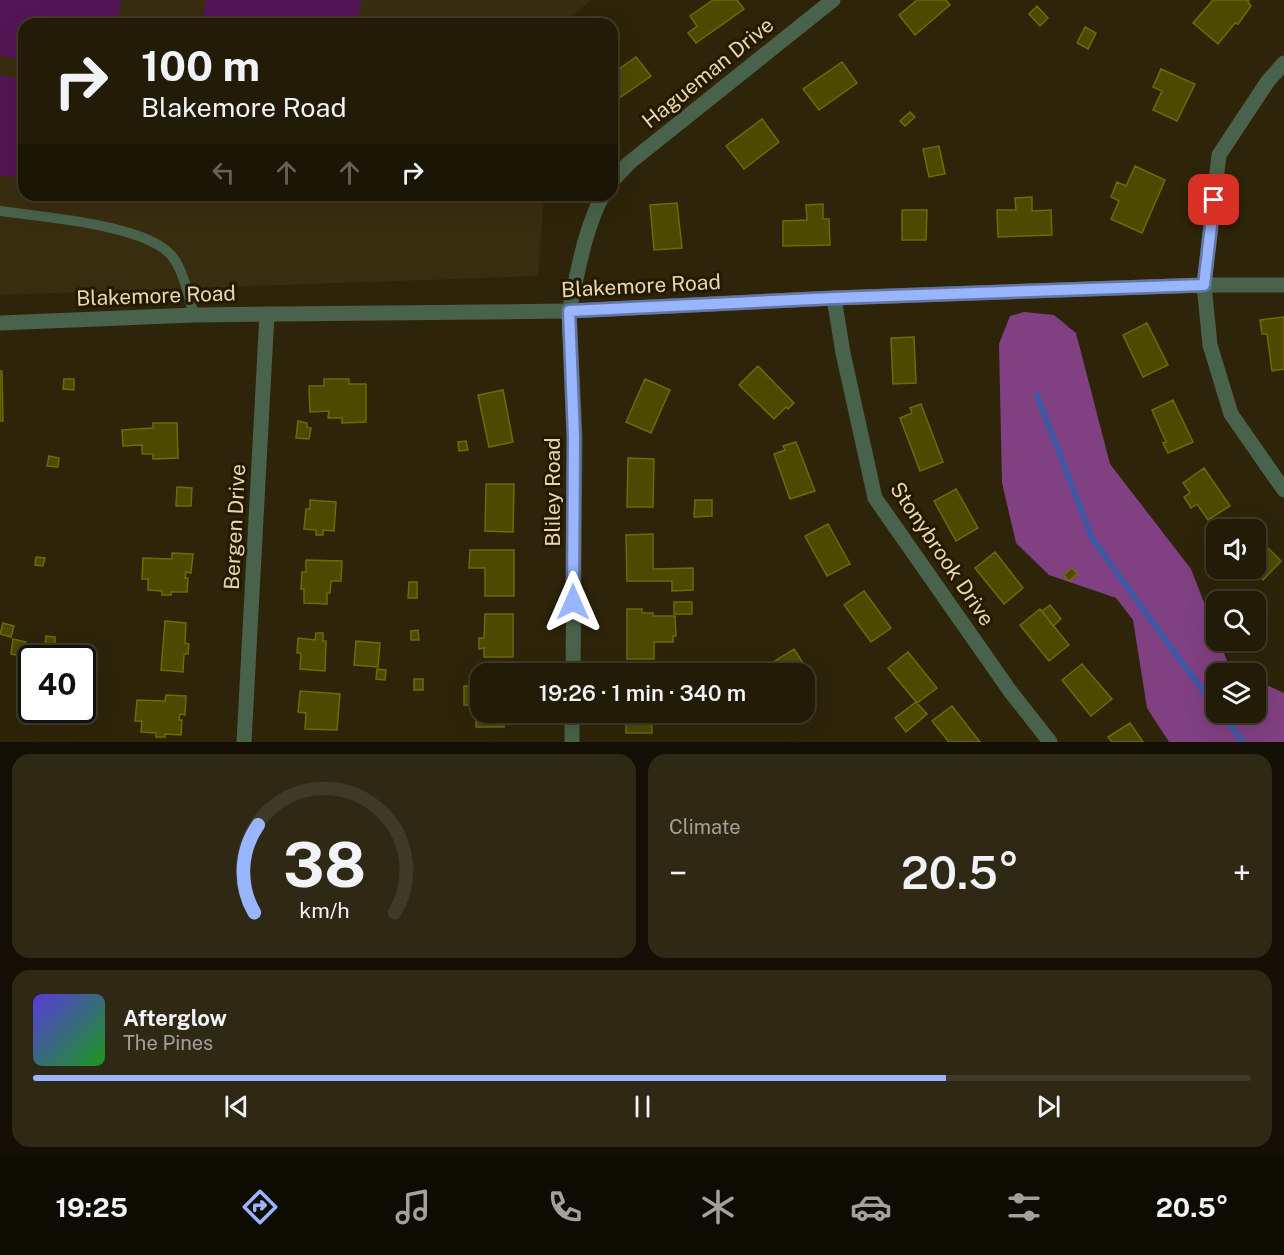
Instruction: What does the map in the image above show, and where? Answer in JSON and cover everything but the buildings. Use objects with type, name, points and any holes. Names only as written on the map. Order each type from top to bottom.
[{"type":"street","name":"Hagueman Drive","points":[[618,175],[629,163],[833,0]]},
{"type":"street","points":[[1284,63],[1268,81],[1219,155],[1204,285],[1210,345],[1231,414],[1284,490]]},
{"type":"street","points":[[569,311],[587,237],[600,201]]},
{"type":"street","name":"Blakemore Road","points":[[0,323],[194,315],[569,311],[834,298],[1204,285],[1284,285]]},
{"type":"street","name":"Stonybrook Drive","points":[[834,298],[843,354],[875,498],[1010,691],[1050,742]]},
{"type":"street","name":"Bliley Road","points":[[569,311],[574,437],[573,663]]},
{"type":"street","name":"Bergen Drive","points":[[244,742],[267,314]]},
{"type":"street","points":[[572,723],[572,742]]},
{"type":"lane","points":[[0,211],[111,227],[148,239],[171,255],[181,274],[194,315]]},
{"type":"shaded area","points":[[0,0],[591,0],[570,18],[18,18],[18,201],[544,201],[538,276],[0,295]]},
{"type":"shaded area","points":[[0,0],[121,0],[119,18],[18,18],[18,58],[0,56]]},
{"type":"shaded area","points":[[206,0],[361,0],[358,18],[203,18]]},
{"type":"shaded area","points":[[0,75],[18,78],[18,177],[0,175]]},
{"type":"shaded area","points":[[1024,312],[1054,315],[1076,333],[1110,464],[1191,569],[1206,607],[1206,651],[1223,651],[1228,663],[1206,663],[1206,723],[1266,723],[1266,685],[1284,693],[1284,742],[1169,742],[1147,708],[1133,620],[1116,598],[1049,575],[1016,543],[1002,483],[999,344],[1010,316]]},
{"type":"waterway","points":[[1037,395],[1092,538],[1206,695]]},
{"type":"waterway","points":[[1228,723],[1243,742]]},
{"type":"route","points":[[573,602],[574,437],[569,311],[834,298],[1204,285],[1214,200]]}]
